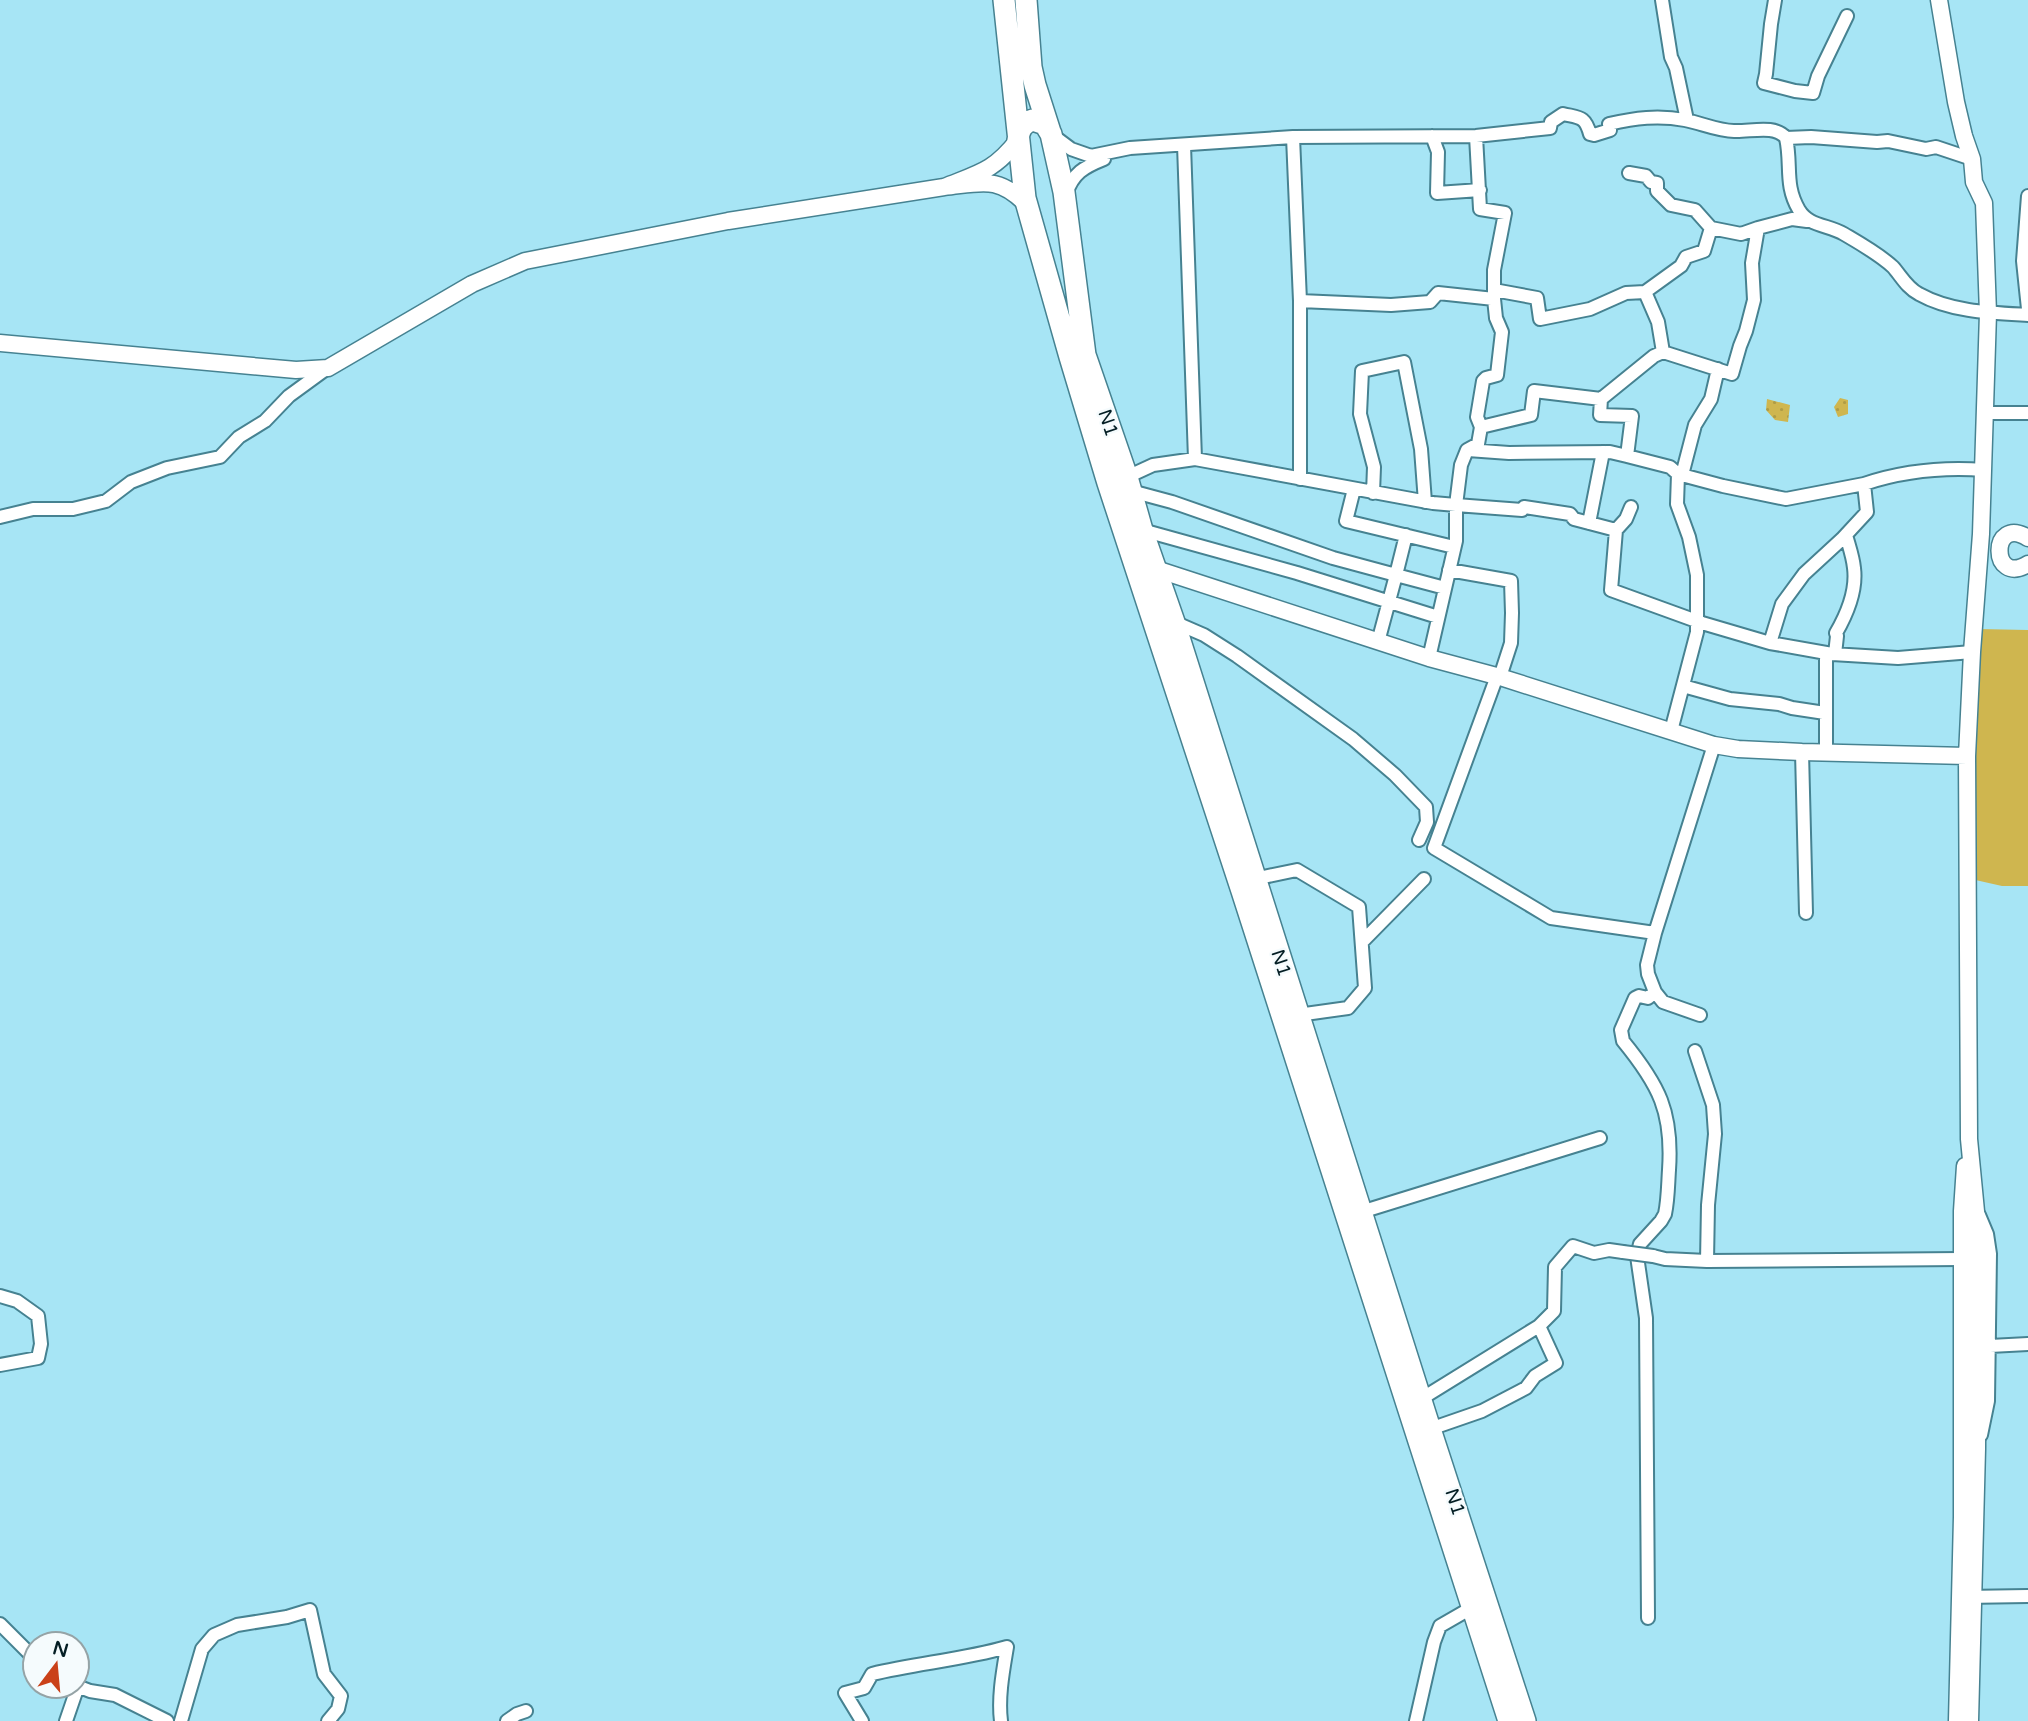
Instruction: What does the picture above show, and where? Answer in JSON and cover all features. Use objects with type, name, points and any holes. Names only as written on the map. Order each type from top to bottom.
[{"type":"highway","name":"N1","points":[[1003,0],[1027,205],[1108,483],[1509,1721]]},
{"type":"highway","points":[[1026,0],[1031,67],[1051,134]]},
{"type":"highway","points":[[1018,140],[1022,126],[1033,120],[1045,124],[1051,134]]},
{"type":"highway","name":"N1","points":[[1051,134],[1065,198],[1085,355],[1174,622],[1525,1721]]},
{"type":"highway","points":[[1027,205],[1035,213],[1046,216],[1059,211],[1065,198]]},
{"type":"main road","points":[[1939,0],[1959,113],[1972,159],[1974,182],[1984,203],[1988,313],[1981,534],[1967,756],[1969,1139],[1978,1232],[1977,1449],[1957,1721]]},
{"type":"main road","points":[[944,187],[988,170],[1006,156],[1018,140]]},
{"type":"main road","points":[[0,343],[296,370],[328,368],[472,284],[525,261],[728,222],[944,187],[992,182],[1008,189],[1027,205]]},
{"type":"main road","points":[[1981,534],[2020,536]]},
{"type":"main road","points":[[2020,536],[2006,536],[2001,541],[1998,555],[2001,561],[2022,568]]},
{"type":"main road","points":[[1979,568],[2022,568]]},
{"type":"main road","points":[[1156,569],[1378,642],[1498,676],[1714,745],[1802,752],[1967,756]]},
{"type":"main road","points":[[1969,1139],[1963,1187],[1962,1517],[1970,1721]]},
{"type":"street","points":[[1662,0],[1671,57],[1676,68],[1687,120]]},
{"type":"street","points":[[1775,0],[1764,83],[1795,92],[1813,93],[1818,76],[1847,16]]},
{"type":"street","points":[[1051,134],[1071,149],[1091,156],[1130,148],[1293,137],[1476,136],[1550,128],[1550,122],[1563,114],[1583,118],[1590,134],[1594,135],[1610,130],[1608,124],[1637,117],[1687,120],[1731,131],[1775,130],[1783,133],[1786,138],[1790,192],[1807,221]]},
{"type":"street","points":[[1432,136],[1438,152],[1437,193],[1480,190]]},
{"type":"street","points":[[1429,658],[1454,547],[1461,465],[1467,450],[1478,444],[1481,427],[1477,417],[1483,381],[1497,375],[1502,332],[1496,318],[1494,270],[1505,213],[1480,209],[1476,136]]},
{"type":"street","points":[[1293,137],[1300,301],[1300,480]]},
{"type":"street","points":[[1786,138],[1888,141],[1926,149],[1936,147],[1972,159]]},
{"type":"street","points":[[1184,145],[1195,459]]},
{"type":"street","points":[[1065,198],[1073,177],[1092,164],[1130,148]]},
{"type":"street","points":[[1629,173],[1646,176],[1651,182],[1657,183],[1657,191],[1671,205],[1695,210],[1711,228],[1741,234],[1792,219],[1834,228],[1893,268],[1917,293],[1946,304],[1988,313],[2028,315]]},
{"type":"street","points":[[2028,196],[2022,261],[2028,309]]},
{"type":"street","points":[[1300,301],[1409,304],[1430,302],[1438,293],[1494,294],[1537,298],[1540,319],[1590,309],[1626,293],[1646,292],[1681,266],[1686,257],[1704,251],[1711,228]]},
{"type":"street","points":[[1627,456],[1632,416],[1600,415],[1601,400],[1654,356],[1663,352],[1732,374],[1754,300],[1752,263],[1758,228]]},
{"type":"street","points":[[1646,292],[1658,322],[1663,352]]},
{"type":"street","points":[[1373,493],[1374,467],[1360,414],[1362,371],[1404,362],[1421,449],[1425,502]]},
{"type":"street","points":[[0,517],[33,509],[73,509],[106,501],[131,482],[167,468],[220,457],[239,437],[265,421],[289,397],[328,368]]},
{"type":"street","points":[[1671,731],[1698,632],[1697,575],[1689,537],[1677,504],[1680,475],[1695,425],[1711,399],[1718,369]]},
{"type":"street","points":[[1481,427],[1531,415],[1534,391],[1601,400]]},
{"type":"street","points":[[1986,412],[2028,413]]},
{"type":"street","points":[[1467,450],[1509,453],[1603,452],[1670,467],[1680,475],[1720,486],[1786,499],[1924,470],[1984,470]]},
{"type":"street","points":[[1589,523],[1603,452]]},
{"type":"street","points":[[1445,588],[1333,558],[1172,502],[1129,484],[1153,465],[1195,459],[1425,502],[1521,510],[1524,507],[1570,514],[1574,519],[1616,530]]},
{"type":"street","points":[[1770,643],[1782,604],[1804,574],[1867,512],[1864,484]]},
{"type":"street","points":[[1354,489],[1346,521],[1454,547]]},
{"type":"street","points":[[1631,506],[1626,519],[1616,530],[1611,590],[1698,622],[1770,643],[1830,653],[1898,658],[1972,652]]},
{"type":"street","points":[[1142,530],[1438,617]]},
{"type":"street","points":[[1826,752],[1825,713],[1830,653],[1836,633],[1847,613],[1855,569],[1846,535]]},
{"type":"street","points":[[1378,642],[1406,536]]},
{"type":"street","points":[[1449,570],[1511,581],[1511,643],[1434,848],[1551,918],[1655,933]]},
{"type":"street","points":[[1174,622],[1204,635],[1237,656],[1353,739],[1395,775],[1426,807],[1427,822],[1419,840]]},
{"type":"street","points":[[1683,686],[1730,699],[1779,704],[1825,713]]},
{"type":"street","points":[[1700,1015],[1667,1004],[1659,998],[1648,974],[1647,965],[1714,745]]},
{"type":"street","points":[[1802,752],[1807,913]]},
{"type":"street","points":[[1254,879],[1297,870],[1359,907],[1365,988],[1348,1008],[1298,1015]]},
{"type":"street","points":[[1362,942],[1424,879]]},
{"type":"street","points":[[1648,1618],[1646,1318],[1637,1256],[1640,1244],[1665,1214],[1671,1143],[1666,1115],[1656,1087],[1623,1041],[1621,1034],[1635,998],[1648,998],[1655,992]]},
{"type":"street","points":[[1695,1051],[1713,1104],[1715,1134],[1708,1205],[1707,1261]]},
{"type":"street","points":[[1361,1212],[1600,1138]]},
{"type":"street","points":[[1976,1208],[1990,1248],[1987,1410],[1977,1449]]},
{"type":"street","points":[[1421,1399],[1539,1326],[1554,1311],[1555,1267],[1573,1246],[1594,1253],[1609,1250],[1665,1259],[1707,1261],[1962,1259]]},
{"type":"street","points":[[0,1296],[17,1301],[38,1316],[41,1343],[38,1358],[0,1365]]},
{"type":"street","points":[[1430,1429],[1482,1410],[1526,1388],[1535,1376],[1556,1363],[1539,1326]]},
{"type":"street","points":[[1990,1346],[2028,1344]]},
{"type":"street","points":[[1967,1597],[2028,1596]]},
{"type":"street","points":[[1416,1721],[1440,1626],[1473,1607]]},
{"type":"street","points":[[181,1721],[202,1649],[214,1635],[237,1625],[287,1618],[310,1610],[324,1674],[341,1696],[338,1709],[328,1721]]},
{"type":"street","points":[[0,1624],[21,1645]]},
{"type":"street","points":[[862,1721],[845,1693],[864,1688],[872,1674],[906,1666],[979,1656],[1007,1647],[1001,1721]]},
{"type":"street","points":[[91,1691],[115,1695],[167,1721]]},
{"type":"street","points":[[66,1721],[73,1700]]},
{"type":"street","points":[[507,1721],[526,1711]]},
{"type":"shaded area","points":[[1840,398],[1848,400],[1848,414],[1838,417],[1834,407]]},
{"type":"shaded area","points":[[1767,399],[1790,405],[1788,422],[1775,420],[1766,410]]},
{"type":"shaded area","points":[[1978,629],[2028,630],[2028,886],[2002,886],[1971,879]]}]
